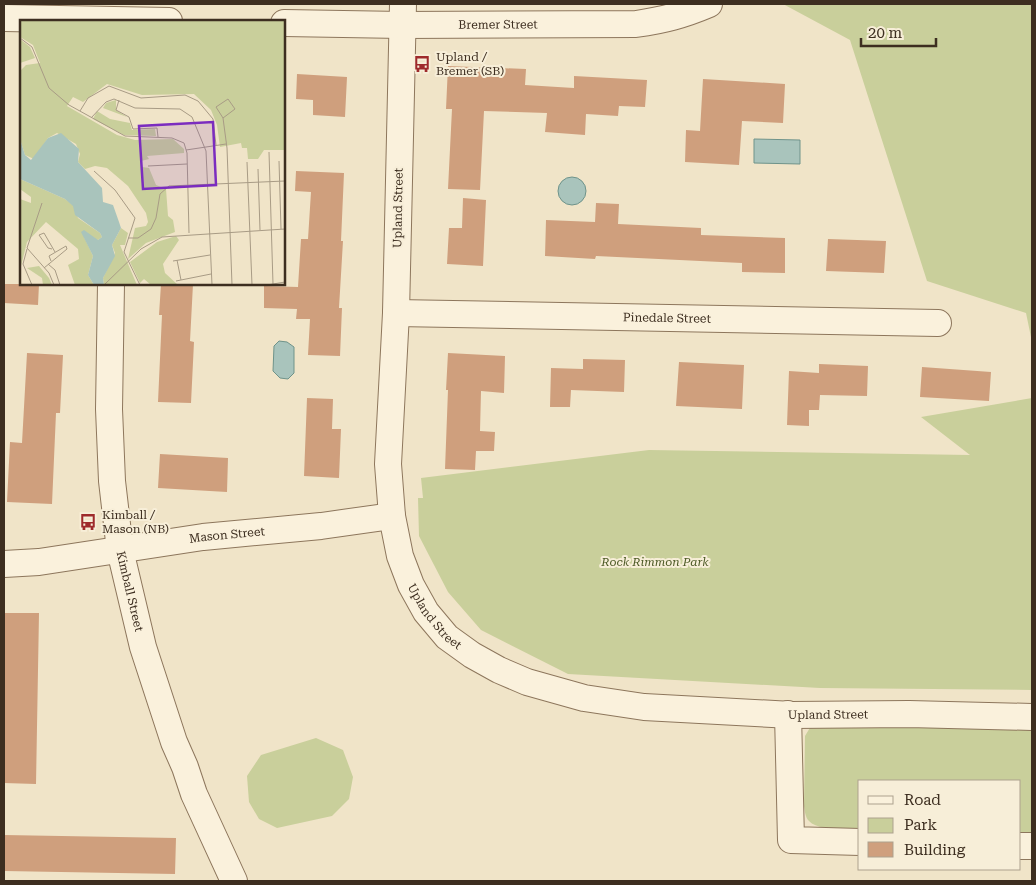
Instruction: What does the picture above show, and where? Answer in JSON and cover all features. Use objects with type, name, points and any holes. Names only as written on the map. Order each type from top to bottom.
[{"type":"street","name":"Bremer Street","points":[[285,23],[402,15],[636,24],[664,20],[709,4]]},
{"type":"street","points":[[4,18],[116,15],[160,20]]},
{"type":"street","name":"Upland Street","points":[[402,15],[396,313],[388,464],[392,516],[400,556],[411,585],[426,612],[447,637],[472,655],[499,670],[528,682],[584,698],[644,707],[788,714],[1032,717]]},
{"type":"street","name":"Kimball Street","points":[[111,285],[109,409],[112,481],[120,550],[143,647],[174,742],[194,794],[234,881]]},
{"type":"street","name":"Pinedale Street","points":[[396,313],[938,323]]},
{"type":"street","name":"Mason Street","points":[[4,564],[39,562],[203,537],[321,526],[392,516]]},
{"type":"street","points":[[788,714],[791,840],[858,842]]},
{"type":"green space","points":[[783,4],[1032,4],[1032,342],[1026,313],[927,281],[850,40]]},
{"type":"green space","name":"Rock Rimmon Park","points":[[1032,398],[1032,690],[820,688],[568,674],[481,630],[448,592],[419,536],[418,498],[423,498],[421,478],[649,450],[970,455],[921,417]]},
{"type":"green space","points":[[811,726],[1032,727],[1032,833],[1021,833],[1021,780],[858,780],[858,829],[833,829],[813,824],[805,814],[804,806],[805,736]]},
{"type":"green space","points":[[316,738],[343,750],[353,777],[349,799],[332,816],[277,828],[259,819],[249,802],[247,776],[261,755]]},
{"type":"water","points":[[754,139],[800,140],[800,164],[754,163]]},
{"type":"water","points":[[572,177],[582,181],[586,191],[582,201],[572,205],[562,201],[558,191],[562,181]]},
{"type":"water","points":[[279,341],[287,342],[294,347],[294,373],[288,379],[280,378],[273,371],[274,346]]},
{"type":"building","points":[[448,66],[526,69],[525,85],[574,88],[574,76],[647,80],[645,107],[619,106],[618,116],[586,114],[585,135],[545,132],[547,113],[484,111],[480,190],[448,189],[452,109],[446,109]]},
{"type":"building","points":[[297,74],[347,77],[345,117],[313,115],[313,100],[296,99]]},
{"type":"building","points":[[703,79],[785,84],[783,123],[742,121],[739,165],[685,162],[686,130],[700,131]]},
{"type":"building","points":[[296,171],[344,173],[341,241],[343,241],[339,308],[342,308],[340,356],[308,355],[310,319],[296,319],[297,309],[264,308],[264,286],[298,287],[301,239],[308,239],[311,192],[295,191]]},
{"type":"building","points":[[463,198],[486,200],[483,266],[447,264],[449,228],[462,228]]},
{"type":"building","points":[[596,203],[619,204],[618,224],[701,228],[701,235],[785,238],[785,273],[742,272],[742,263],[596,256],[595,259],[545,256],[546,220],[595,222]]},
{"type":"building","points":[[828,239],[886,241],[884,273],[826,271]]},
{"type":"building","points":[[4,284],[39,285],[38,305],[4,303]]},
{"type":"building","points":[[161,285],[193,285],[190,341],[194,342],[191,403],[158,402],[162,315],[159,315]]},
{"type":"building","points":[[27,353],[63,355],[60,413],[56,413],[52,504],[7,502],[10,442],[22,443]]},
{"type":"building","points":[[448,353],[505,356],[504,393],[481,391],[480,431],[495,432],[494,451],[476,451],[475,470],[445,469]]},
{"type":"building","points":[[583,359],[625,360],[624,392],[571,390],[570,407],[550,407],[551,368],[583,369]]},
{"type":"building","points":[[679,362],[744,365],[742,409],[676,406]]},
{"type":"building","points":[[819,364],[868,366],[867,396],[820,395],[819,410],[809,410],[809,426],[787,425],[789,371],[819,373]]},
{"type":"building","points":[[922,367],[991,372],[989,401],[920,397]]},
{"type":"building","points":[[307,398],[333,399],[332,429],[341,429],[339,478],[304,476]]},
{"type":"building","points":[[160,454],[228,458],[227,492],[158,488]]},
{"type":"building","points":[[4,613],[39,613],[36,784],[4,783]]},
{"type":"building","points":[[4,835],[176,838],[175,874],[4,871]]},
{"type":"place","name":"Upland / Bremer (SB)","points":[[422,64]]},
{"type":"place","name":"Kimball / Mason (NB)","points":[[88,522]]}]
